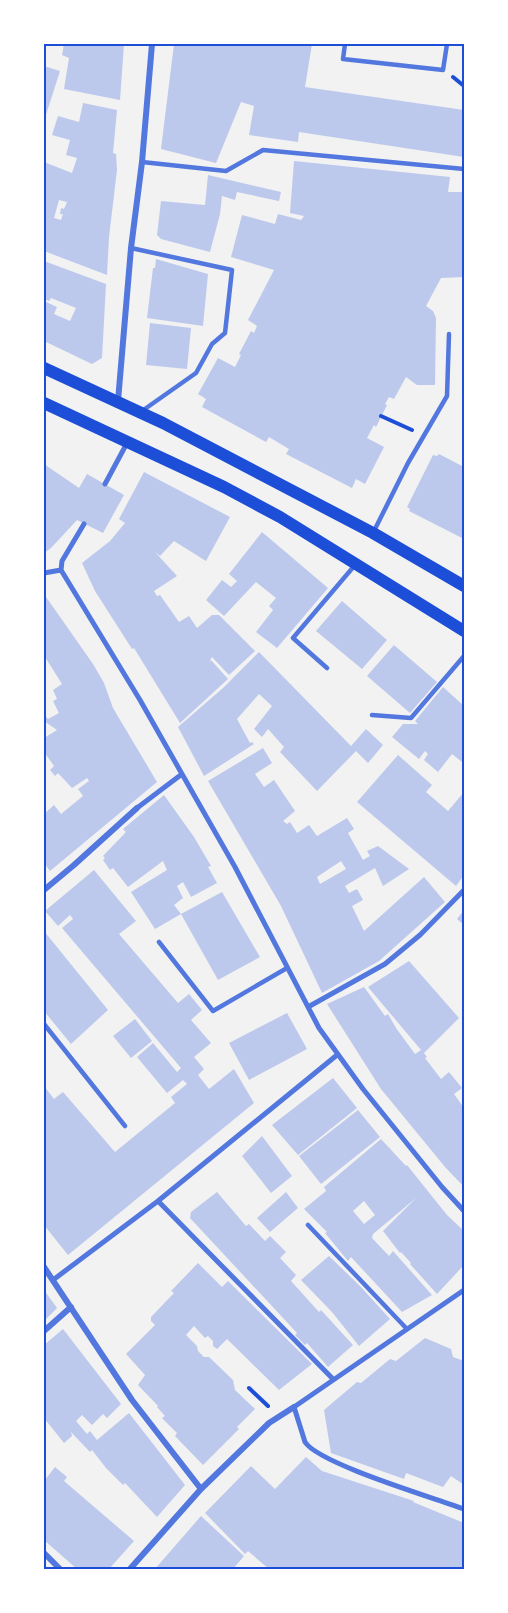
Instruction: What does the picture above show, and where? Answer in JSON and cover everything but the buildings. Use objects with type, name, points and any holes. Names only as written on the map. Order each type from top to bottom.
[{"type":"main road","points":[[44,368],[140,412],[373,533],[465,586]]},
{"type":"main road","points":[[47,405],[224,487],[280,517],[465,631]]},
{"type":"street","points":[[118,401],[152,44]]},
{"type":"street","points":[[105,484],[128,442]]},
{"type":"street","points":[[84,524],[62,561],[61,570],[140,700],[235,867],[308,1007],[337,1055],[435,1178],[465,1211]]},
{"type":"street","points":[[44,573],[61,570]]},
{"type":"street","points":[[44,891],[137,808],[182,774]]},
{"type":"street","points":[[308,1007],[385,964],[465,890]]},
{"type":"street","points":[[53,1280],[158,1201],[337,1055]]},
{"type":"street","points":[[158,1201],[333,1379]]},
{"type":"street","points":[[44,1267],[132,1400],[201,1489]]},
{"type":"street","points":[[129,1569],[201,1489],[279,1416],[465,1290]]},
{"type":"street","points":[[44,1331],[71,1307]]},
{"type":"street","points":[[294,1407],[308,1447],[329,1461],[465,1509]]},
{"type":"street","points":[[44,1553],[61,1569]]},
{"type":"lane","points":[[345,44],[343,59],[443,70],[447,44]]},
{"type":"lane","points":[[142,162],[226,171],[263,150],[465,169]]},
{"type":"lane","points":[[131,248],[232,270],[225,333],[212,345],[196,373],[140,412]]},
{"type":"lane","points":[[373,533],[408,462],[447,396],[449,334]]},
{"type":"lane","points":[[327,668],[293,638],[357,563]]},
{"type":"lane","points":[[372,715],[411,718],[465,656]]},
{"type":"lane","points":[[159,942],[213,1011],[287,968]]},
{"type":"lane","points":[[44,1024],[125,1126]]},
{"type":"lane","points":[[308,1225],[406,1328]]},
{"type":"path","points":[[249,1388],[279,1416]]}]
